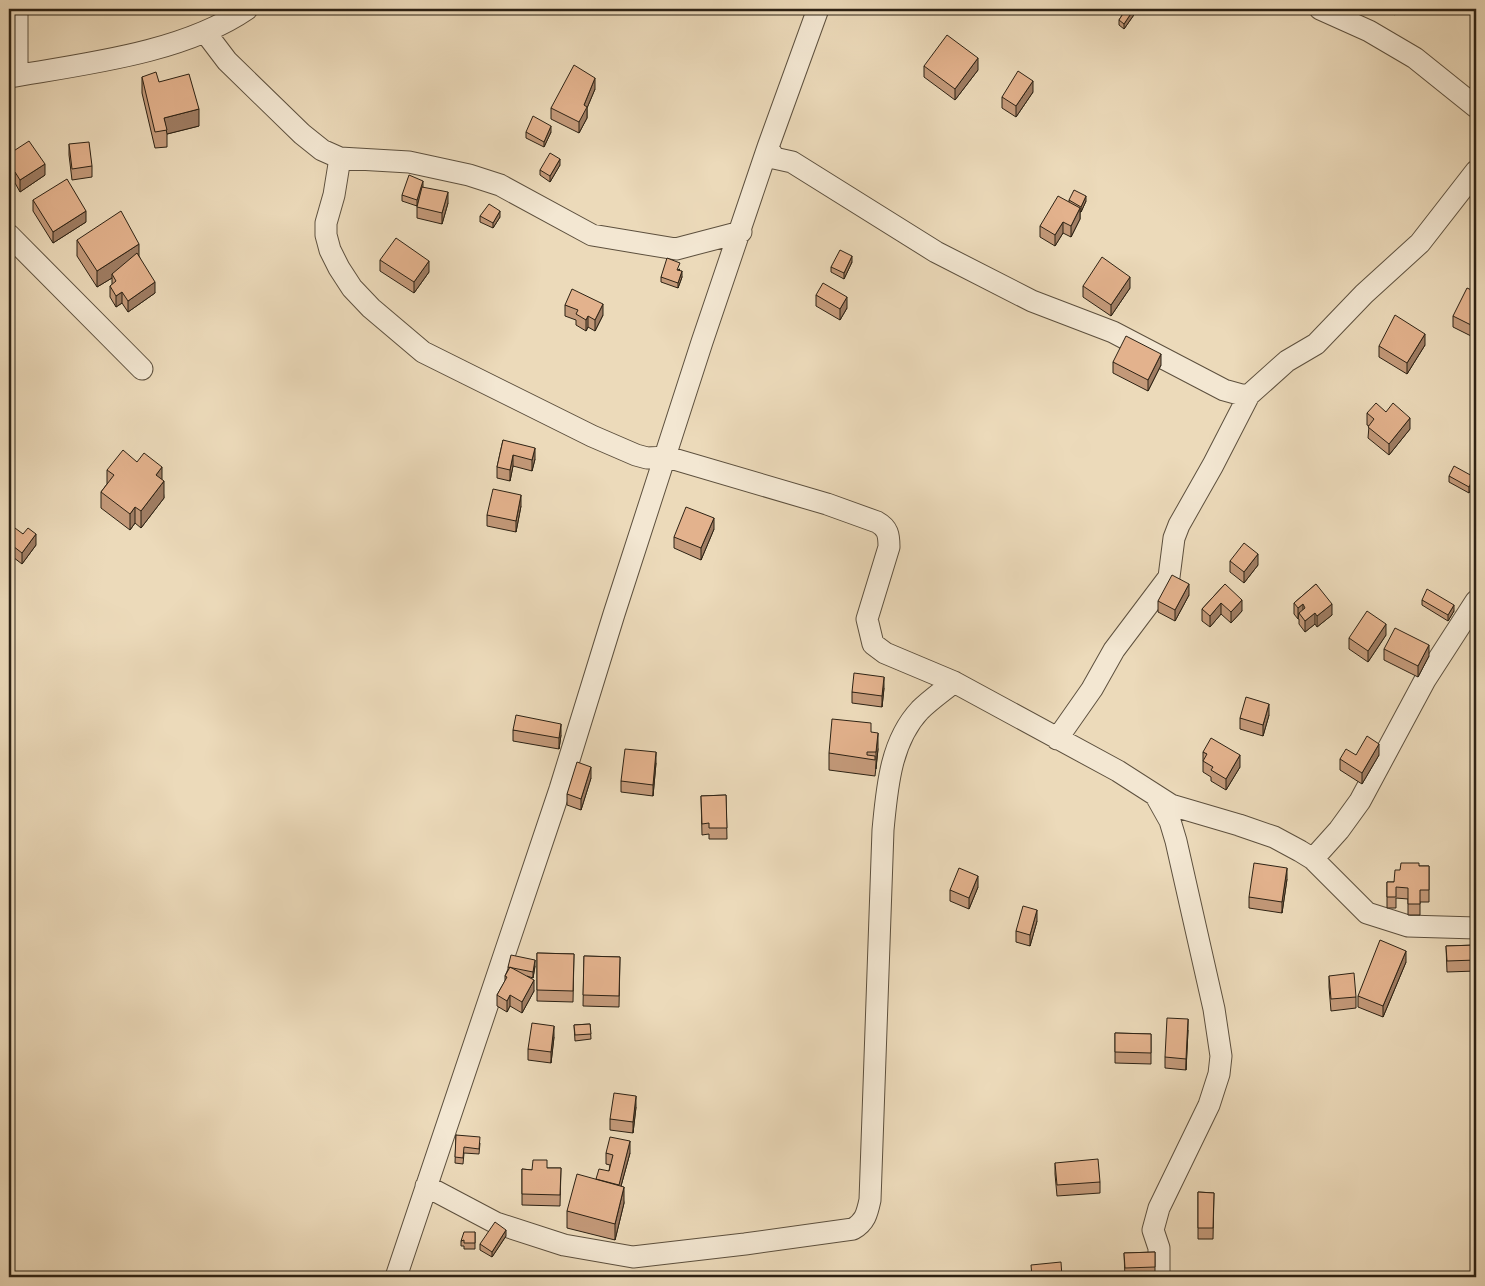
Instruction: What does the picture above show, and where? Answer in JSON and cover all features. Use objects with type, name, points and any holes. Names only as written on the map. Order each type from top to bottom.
[{"type":"street","points":[[17,9],[13,76],[108,61],[204,32],[228,21],[247,9]]},
{"type":"street","points":[[396,1277],[560,789],[614,614],[667,457],[702,342],[741,232],[768,147],[818,9]]},
{"type":"street","points":[[1320,9],[1369,32],[1415,58],[1476,107]]},
{"type":"street","points":[[204,32],[227,61],[302,134],[322,150],[340,158],[409,162],[500,184],[571,225],[601,237],[676,249],[741,232]]},
{"type":"street","points":[[768,147],[774,158],[792,162],[936,252],[1032,301],[1113,332],[1224,390],[1249,395]]},
{"type":"street","points":[[340,158],[334,194],[326,222],[326,235],[330,250],[352,288],[371,308],[423,352],[619,447],[648,458],[667,457],[827,504],[884,526],[889,534],[888,547],[867,619],[873,644],[885,653],[954,682],[1118,771],[1171,804],[1240,825],[1274,838],[1314,859],[1367,913],[1408,926],[1476,928]]},
{"type":"street","points":[[1057,739],[1092,689],[1114,650],[1169,577],[1174,538],[1179,524],[1214,465],[1249,395],[1287,361],[1316,344],[1364,294],[1420,243],[1476,171]]},
{"type":"street","points":[[9,235],[142,369]]},
{"type":"street","points":[[1314,859],[1339,830],[1360,801],[1425,680],[1476,601]]},
{"type":"street","points":[[426,1186],[496,1223],[564,1245],[633,1256],[745,1244],[853,1229],[863,1223],[870,1200],[883,830],[888,786],[893,760],[911,723],[920,710],[954,682]]},
{"type":"street","points":[[1154,794],[1170,821],[1176,841],[1214,1009],[1221,1056],[1219,1074],[1209,1105],[1159,1208],[1153,1230],[1159,1248],[1159,1277]]},
{"type":"building","points":[[1126,9],[1134,9],[1124,24],[1119,20]]},
{"type":"building","points":[[947,35],[978,58],[955,89],[924,66]]},
{"type":"building","points":[[574,65],[595,78],[584,105],[587,107],[579,122],[551,108]]},
{"type":"building","points":[[1018,71],[1033,81],[1016,106],[1002,97]]},
{"type":"building","points":[[156,72],[159,82],[189,74],[199,109],[164,118],[167,130],[155,132],[142,77]]},
{"type":"building","points":[[533,116],[551,126],[544,142],[526,132]]},
{"type":"building","points":[[29,141],[45,164],[20,180],[15,172],[9,176],[9,154]]},
{"type":"building","points":[[89,142],[92,166],[72,169],[69,144]]},
{"type":"building","points":[[550,153],[560,159],[550,176],[540,170]]},
{"type":"building","points":[[409,175],[423,181],[417,200],[402,195]]},
{"type":"building","points":[[67,179],[86,211],[53,232],[33,200]]},
{"type":"building","points":[[422,187],[448,192],[442,213],[417,207]]},
{"type":"building","points":[[1074,190],[1086,196],[1081,207],[1069,200]]},
{"type":"building","points":[[1058,196],[1080,208],[1071,226],[1063,222],[1055,235],[1040,226]]},
{"type":"building","points":[[489,204],[500,211],[493,223],[480,216]]},
{"type":"building","points":[[121,211],[139,244],[97,271],[77,240]]},
{"type":"building","points":[[396,238],[429,261],[414,282],[380,260]]},
{"type":"building","points":[[840,250],[852,256],[844,273],[831,267]]},
{"type":"building","points":[[137,253],[155,282],[128,301],[122,292],[116,296],[110,286],[116,281],[112,274]]},
{"type":"building","points":[[1102,257],[1130,277],[1111,305],[1083,286]]},
{"type":"building","points":[[667,258],[680,263],[677,270],[682,271],[678,283],[661,277]]},
{"type":"building","points":[[823,283],[847,297],[840,309],[816,295]]},
{"type":"building","points":[[1467,288],[1476,292],[1475,327],[1453,316]]},
{"type":"building","points":[[572,289],[603,304],[595,320],[588,316],[586,320],[576,314],[578,310],[565,305]]},
{"type":"building","points":[[1395,315],[1425,334],[1407,363],[1379,346]]},
{"type":"building","points":[[1126,336],[1161,354],[1148,380],[1113,362]]},
{"type":"building","points":[[1376,403],[1386,412],[1393,403],[1410,418],[1389,444],[1368,427],[1374,419],[1367,413]]},
{"type":"building","points":[[503,440],[535,448],[532,460],[513,455],[510,470],[497,467]]},
{"type":"building","points":[[123,450],[137,462],[144,453],[162,467],[156,475],[164,481],[141,511],[135,507],[130,514],[101,492],[114,475],[107,470]]},
{"type":"building","points":[[1454,466],[1474,477],[1469,487],[1449,476]]},
{"type":"building","points":[[493,489],[521,495],[516,521],[487,515]]},
{"type":"building","points":[[686,507],[714,518],[701,548],[674,537]]},
{"type":"building","points":[[11,525],[23,534],[28,528],[36,534],[22,553],[9,543],[9,528]]},
{"type":"building","points":[[1244,543],[1258,554],[1244,572],[1230,561]]},
{"type":"building","points":[[1172,575],[1189,584],[1175,610],[1158,601]]},
{"type":"building","points":[[1225,584],[1242,600],[1231,612],[1221,603],[1210,616],[1202,609]]},
{"type":"building","points":[[1316,584],[1332,604],[1317,616],[1315,613],[1305,621],[1299,613],[1305,608],[1303,604],[1298,608],[1294,603]]},
{"type":"building","points":[[1427,589],[1454,605],[1448,615],[1422,600]]},
{"type":"building","points":[[1367,611],[1386,624],[1368,651],[1349,638]]},
{"type":"building","points":[[1395,628],[1429,645],[1418,666],[1384,649]]},
{"type":"building","points":[[854,673],[884,677],[882,696],[852,692]]},
{"type":"building","points":[[1246,697],[1269,704],[1263,725],[1240,718]]},
{"type":"building","points":[[516,715],[561,724],[559,738],[513,730]]},
{"type":"building","points":[[832,719],[871,723],[871,732],[878,733],[876,752],[867,752],[867,755],[875,756],[875,760],[829,753]]},
{"type":"building","points":[[1367,736],[1379,744],[1362,773],[1340,759],[1346,749],[1356,755]]},
{"type":"building","points":[[1211,738],[1240,755],[1226,779],[1211,770],[1213,767],[1203,761],[1207,754],[1203,752]]},
{"type":"building","points":[[625,749],[656,752],[653,785],[621,781]]},
{"type":"building","points":[[577,762],[591,767],[581,799],[567,794]]},
{"type":"building","points":[[726,795],[727,828],[709,828],[709,823],[702,824],[701,796]]},
{"type":"building","points":[[1254,863],[1287,868],[1282,902],[1249,897]]},
{"type":"building","points":[[1401,863],[1419,863],[1419,866],[1429,866],[1429,890],[1420,890],[1420,904],[1408,904],[1408,888],[1396,887],[1396,897],[1387,897],[1387,882],[1394,882],[1395,870],[1400,870]]},
{"type":"building","points":[[959,868],[978,876],[969,898],[950,890]]},
{"type":"building","points":[[1023,906],[1037,910],[1030,935],[1016,931]]},
{"type":"building","points":[[1380,940],[1406,951],[1383,1006],[1358,996]]},
{"type":"building","points":[[1476,945],[1476,960],[1447,961],[1446,946]]},
{"type":"building","points":[[537,953],[574,954],[573,991],[537,990]]},
{"type":"building","points":[[511,955],[535,960],[533,972],[508,967]]},
{"type":"building","points":[[584,956],[620,957],[619,996],[583,995]]},
{"type":"building","points":[[510,967],[534,980],[522,1002],[510,995],[507,1001],[497,995]]},
{"type":"building","points":[[1354,973],[1356,997],[1331,999],[1329,976]]},
{"type":"building","points":[[1167,1018],[1188,1019],[1186,1059],[1165,1057]]},
{"type":"building","points":[[532,1023],[554,1026],[551,1052],[528,1049]]},
{"type":"building","points":[[590,1024],[591,1034],[575,1035],[574,1025]]},
{"type":"building","points":[[1115,1033],[1151,1034],[1151,1053],[1115,1052]]},
{"type":"building","points":[[614,1093],[636,1096],[633,1122],[610,1119]]},
{"type":"building","points":[[456,1135],[480,1137],[479,1149],[464,1147],[463,1158],[455,1157]]},
{"type":"building","points":[[610,1137],[630,1141],[619,1185],[596,1179],[599,1169],[609,1171],[613,1155],[606,1153]]},
{"type":"building","points":[[1098,1159],[1100,1182],[1057,1185],[1055,1163]]},
{"type":"building","points":[[533,1160],[547,1160],[547,1168],[561,1168],[560,1195],[522,1194],[522,1169],[532,1170]]},
{"type":"building","points":[[577,1174],[624,1187],[615,1224],[567,1211]]},
{"type":"building","points":[[1198,1192],[1214,1193],[1213,1228],[1198,1228]]},
{"type":"building","points":[[495,1222],[506,1230],[492,1252],[480,1244]]},
{"type":"building","points":[[464,1232],[475,1232],[475,1243],[464,1243],[464,1240],[461,1241]]},
{"type":"building","points":[[1155,1252],[1155,1267],[1125,1268],[1124,1253]]},
{"type":"building","points":[[1061,1262],[1062,1277],[1032,1277],[1031,1265]]}]
